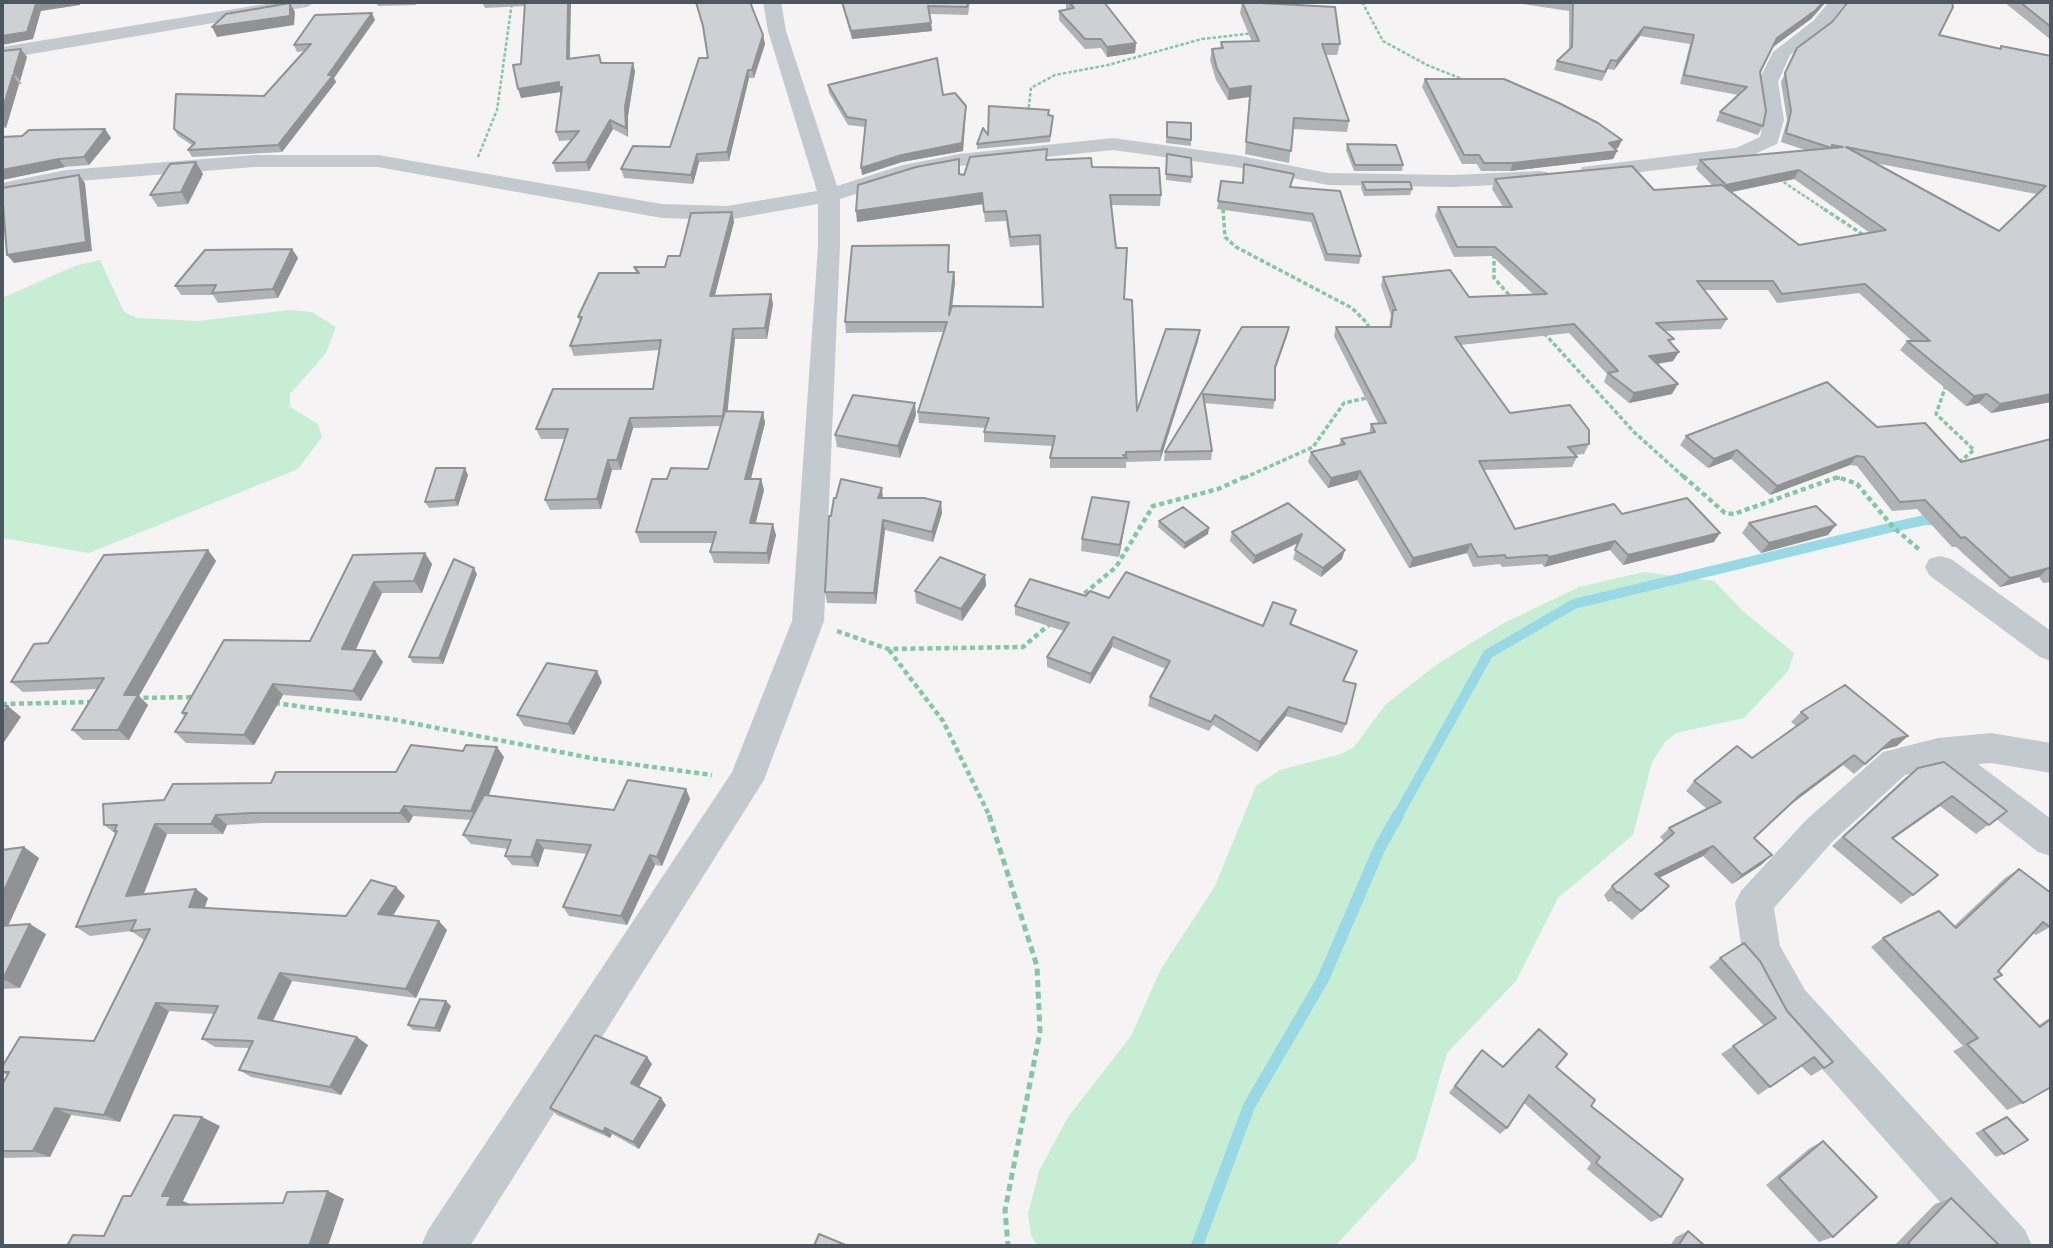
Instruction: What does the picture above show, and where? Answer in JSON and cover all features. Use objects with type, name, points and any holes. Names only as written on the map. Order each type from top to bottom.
[{"type":"street","points":[[2,53],[231,9],[307,2]]},
{"type":"street","points":[[444,1246],[746,780],[808,621],[829,246],[829,195],[777,31],[772,2]]},
{"type":"street","points":[[2,189],[66,176],[254,161],[378,161],[662,211],[727,213],[829,195],[911,170],[1024,152],[1112,144],[1236,161],[1328,178],[1482,181],[1563,175],[1741,154],[1770,140],[1774,120],[1768,82],[1782,52],[1819,25],[1838,2]]},
{"type":"street","points":[[2,73],[46,46]]},
{"type":"street","points":[[1940,567],[2051,648]]},
{"type":"street","points":[[2009,1246],[1791,1004],[1762,951],[1754,903],[1819,831],[1895,762],[1938,753],[1991,748],[2051,758]]},
{"type":"street","points":[[1938,753],[2051,840]]},
{"type":"path","points":[[470,177],[497,110],[512,2]]},
{"type":"path","points":[[1362,2],[1383,41],[1455,78],[1467,80]]},
{"type":"path","points":[[1024,152],[1031,88],[1055,75],[1108,65],[1202,39],[1261,32]]},
{"type":"path","points":[[1741,154],[1868,238]]},
{"type":"path","points":[[1236,161],[1222,216],[1225,237],[1236,247],[1352,308],[1367,323],[1372,335]]},
{"type":"path","points":[[1493,246],[1494,278],[1513,299]]},
{"type":"path","points":[[1541,330],[1634,432],[1725,513],[1734,514],[1838,477],[1857,484],[1894,527],[1940,567]]},
{"type":"path","points":[[1954,466],[1974,450],[1936,414],[1945,388],[1958,385]]},
{"type":"path","points":[[1074,602],[1115,567],[1153,506],[1218,489],[1313,447],[1344,403],[1382,394]]},
{"type":"path","points":[[1857,484],[1871,481]]},
{"type":"path","points":[[808,621],[888,649],[1023,647],[1054,620]]},
{"type":"path","points":[[888,649],[943,721],[986,806],[1037,966],[1040,1032],[1005,1210],[1008,1246]]},
{"type":"path","points":[[123,699],[201,698]]},
{"type":"path","points":[[2,704],[97,701]]},
{"type":"path","points":[[267,702],[391,719],[601,760],[746,780]]},
{"type":"green space","points":[[100,260],[124,312],[137,318],[198,321],[290,310],[312,312],[336,327],[326,353],[290,394],[290,407],[318,424],[322,437],[298,469],[89,553],[2,538],[2,298],[75,266]]},
{"type":"green space","points":[[1644,572],[1714,581],[1744,612],[1794,653],[1788,671],[1744,718],[1676,733],[1665,742],[1652,762],[1633,835],[1558,898],[1516,981],[1447,1053],[1416,1159],[1335,1246],[1038,1246],[1031,1236],[1028,1214],[1039,1171],[1068,1117],[1131,1036],[1161,969],[1215,886],[1256,786],[1280,770],[1341,754],[1354,747],[1386,704],[1436,665],[1502,624],[1579,587]]},
{"type":"building","points":[[2,2],[48,2],[36,4],[27,32],[2,36]]},
{"type":"building","points":[[525,2],[568,2],[567,59],[599,55],[601,63],[633,63],[625,107],[626,128],[610,120],[586,162],[553,163],[579,131],[556,132],[562,87],[559,87],[559,82],[518,89],[513,65],[521,64]]},
{"type":"building","points":[[696,2],[750,2],[763,35],[752,70],[748,70],[727,152],[697,154],[691,175],[621,169],[633,146],[670,147],[699,58],[708,58]]},
{"type":"building","points":[[842,2],[968,2],[967,7],[928,6],[931,23],[851,31]]},
{"type":"building","points":[[1069,2],[1104,2],[1136,43],[1107,47],[1101,39],[1085,39],[1059,11],[1074,8]]},
{"type":"building","points":[[1242,2],[1335,7],[1340,44],[1322,44],[1349,121],[1294,118],[1291,151],[1246,142],[1251,86],[1229,89],[1217,69],[1212,49],[1223,48],[1221,42],[1259,41]]},
{"type":"building","points":[[1567,2],[1823,2],[1777,38],[1760,72],[1766,111],[1763,126],[1720,112],[1747,87],[1684,75],[1694,35],[1644,27],[1617,61],[1611,60],[1605,72],[1557,61],[1572,47],[1573,3]]},
{"type":"building","points":[[1848,2],[1952,2],[1953,7],[1939,35],[2001,49],[2001,46],[2051,56],[2051,394],[2000,404],[1987,394],[1974,396],[1907,341],[1930,341],[1865,284],[1782,294],[1773,281],[1697,281],[1727,319],[1656,323],[1674,339],[1668,340],[1679,352],[1649,356],[1678,384],[1634,393],[1608,373],[1618,371],[1574,324],[1455,337],[1510,413],[1570,405],[1589,430],[1589,444],[1568,447],[1577,457],[1479,461],[1515,529],[1614,504],[1622,514],[1687,498],[1720,533],[1628,555],[1615,541],[1549,557],[1478,557],[1471,544],[1413,558],[1360,471],[1331,478],[1311,452],[1345,444],[1341,439],[1375,432],[1371,424],[1386,423],[1336,327],[1391,327],[1393,310],[1396,310],[1383,277],[1450,270],[1469,297],[1547,294],[1495,247],[1457,247],[1438,207],[1512,207],[1495,179],[1632,166],[1654,190],[1722,185],[1799,245],[1886,230],[1799,170],[1726,185],[1700,160],[1843,147],[1832,145],[1831,148],[1786,133],[1791,111],[1785,73],[1797,48],[1832,22]],"holes":[[[1846,147],[2046,186],[1999,231]]]},
{"type":"building","points":[[2020,2],[2051,2],[2051,27]]},
{"type":"building","points":[[290,3],[290,16],[212,27],[226,14]]},
{"type":"building","points":[[372,13],[328,75],[333,75],[278,145],[188,150],[195,143],[174,129],[176,94],[264,96],[311,44],[294,45],[315,15]]},
{"type":"building","points":[[21,49],[15,75],[2,111],[2,51]]},
{"type":"building","points":[[937,58],[943,95],[955,93],[966,106],[962,143],[902,155],[861,168],[866,120],[847,117],[828,85]]},
{"type":"building","points":[[1425,79],[1504,79],[1598,123],[1622,140],[1609,143],[1617,151],[1513,163],[1484,163],[1479,155],[1464,155]]},
{"type":"building","points":[[989,106],[1049,110],[1048,115],[1053,116],[1050,136],[977,144],[983,128],[988,135]]},
{"type":"building","points":[[1167,122],[1191,123],[1191,140],[1167,137]]},
{"type":"building","points":[[105,129],[84,157],[2,170],[2,137],[22,136],[29,130]]},
{"type":"building","points":[[1347,144],[1396,145],[1403,165],[1355,165]]},
{"type":"building","points":[[1047,149],[1046,160],[1091,158],[1092,167],[1159,168],[1161,195],[1110,195],[1116,248],[1127,248],[1124,299],[1132,300],[1137,411],[1166,329],[1200,330],[1161,451],[1126,452],[1126,455],[1123,455],[1127,458],[1050,458],[1055,436],[984,432],[989,418],[918,412],[947,322],[845,322],[852,246],[949,245],[948,272],[954,272],[949,315],[952,306],[1043,307],[1040,235],[1010,237],[1006,211],[984,212],[982,193],[856,211],[858,185],[916,167],[959,159],[959,174],[964,175],[970,157]]},
{"type":"building","points":[[1167,154],[1191,158],[1192,177],[1166,174]]},
{"type":"building","points":[[196,162],[181,192],[150,195],[170,164]]},
{"type":"building","points":[[1244,164],[1294,174],[1290,187],[1340,191],[1361,256],[1327,254],[1313,214],[1218,201],[1221,181],[1243,183]]},
{"type":"building","points":[[79,175],[86,242],[7,255],[2,188]]},
{"type":"building","points":[[1362,182],[1410,182],[1412,189],[1366,190]]},
{"type":"building","points":[[732,212],[710,296],[771,294],[765,328],[733,329],[723,416],[630,418],[617,460],[608,460],[597,499],[545,500],[568,429],[536,429],[553,389],[653,389],[661,340],[570,346],[582,317],[578,317],[599,273],[639,273],[634,267],[665,267],[668,256],[680,256],[691,213]]},
{"type":"building","points":[[292,249],[273,289],[212,293],[216,285],[175,286],[205,250]]},
{"type":"building","points":[[1242,327],[1289,327],[1275,367],[1275,400],[1203,394],[1212,451],[1165,452]]},
{"type":"building","points":[[1827,382],[1877,427],[1925,423],[1961,462],[2051,439],[2051,571],[2049,568],[2010,578],[1965,537],[1961,538],[1925,500],[1900,502],[1864,457],[1857,456],[1777,486],[1737,450],[1714,459],[1686,436]]},
{"type":"building","points":[[853,395],[915,403],[898,446],[835,435]]},
{"type":"building","points":[[725,411],[763,412],[745,479],[761,479],[750,523],[773,524],[767,553],[710,552],[716,532],[636,532],[652,479],[667,479],[671,468],[708,469]]},
{"type":"building","points":[[436,468],[465,468],[455,500],[425,502]]},
{"type":"building","points":[[841,479],[882,488],[878,498],[924,498],[941,502],[932,532],[883,520],[874,593],[825,592],[829,516]]},
{"type":"building","points":[[1092,497],[1129,502],[1120,545],[1082,539]]},
{"type":"building","points":[[1288,503],[1345,550],[1323,568],[1295,550],[1302,534],[1255,556],[1232,532]]},
{"type":"building","points":[[1816,506],[1836,525],[1769,543],[1749,523]]},
{"type":"building","points":[[1183,507],[1209,528],[1185,543],[1159,521]]},
{"type":"building","points":[[208,550],[124,695],[138,695],[118,730],[72,730],[104,678],[11,682],[34,644],[48,643],[104,555]]},
{"type":"building","points":[[425,553],[414,581],[374,582],[342,649],[375,651],[353,691],[273,684],[244,735],[175,732],[187,713],[182,713],[224,640],[310,641],[353,555]]},
{"type":"building","points":[[940,557],[985,575],[961,609],[915,591]]},
{"type":"building","points":[[454,559],[474,568],[439,658],[409,657]]},
{"type":"building","points":[[1126,572],[1263,626],[1273,602],[1296,610],[1290,624],[1357,651],[1343,681],[1356,684],[1346,724],[1289,707],[1260,742],[1215,715],[1211,722],[1150,697],[1170,661],[1113,637],[1091,674],[1047,657],[1069,623],[1015,606],[1030,579],[1086,596],[1090,591],[1109,598]]},
{"type":"building","points":[[547,663],[597,671],[568,724],[517,715]]},
{"type":"building","points":[[1845,685],[1908,736],[1892,740],[1865,764],[1854,755],[1800,795],[1754,838],[1772,855],[1742,875],[1713,846],[1655,874],[1669,886],[1641,911],[1617,893],[1612,886],[1674,833],[1669,828],[1721,802],[1694,781],[1737,746],[1752,758],[1808,718],[1801,712]]},
{"type":"building","points":[[411,745],[463,751],[466,745],[497,747],[471,811],[404,806],[400,813],[251,813],[216,815],[211,824],[155,824],[126,896],[196,889],[189,907],[346,916],[371,880],[396,887],[378,914],[439,921],[406,989],[280,973],[258,1018],[357,1037],[330,1087],[239,1070],[253,1041],[202,1039],[218,1006],[156,1003],[104,1115],[55,1108],[33,1151],[2,1151],[2,1085],[9,1072],[2,1072],[2,1067],[20,1037],[94,1041],[150,929],[131,931],[136,920],[76,927],[117,831],[114,831],[117,825],[104,825],[103,804],[164,800],[173,784],[271,783],[276,772],[396,772]]},
{"type":"building","points":[[1944,762],[2007,811],[1989,825],[1952,796],[1892,838],[1938,875],[1913,895],[1843,837],[1918,768]]},
{"type":"building","points":[[628,780],[686,789],[657,857],[650,855],[621,916],[563,907],[591,845],[537,840],[531,857],[505,856],[511,840],[463,835],[484,795],[614,810]]},
{"type":"building","points":[[24,847],[2,895],[2,850]]},
{"type":"building","points":[[2019,869],[2051,893],[2051,926],[2043,922],[1998,971],[2002,975],[1994,979],[2040,1027],[2051,1019],[2051,1087],[2023,1103],[1967,1044],[1978,1038],[1883,938],[1939,911],[1956,928]]},
{"type":"building","points":[[30,924],[3,979],[2,979],[2,926]]},
{"type":"building","points":[[1744,943],[1760,961],[1787,1011],[1833,1062],[1824,1068],[1814,1057],[1770,1087],[1733,1046],[1776,1018],[1720,958]]},
{"type":"building","points":[[420,999],[446,1001],[435,1028],[408,1025]]},
{"type":"building","points":[[1539,1029],[1567,1054],[1556,1067],[1595,1100],[1591,1106],[1683,1179],[1661,1217],[1596,1163],[1600,1157],[1529,1095],[1507,1128],[1455,1086],[1482,1050],[1503,1067]]},
{"type":"building","points":[[595,1035],[647,1057],[631,1083],[661,1098],[633,1142],[605,1128],[603,1132],[550,1108]]},
{"type":"building","points":[[174,1115],[202,1117],[162,1196],[171,1196],[167,1205],[283,1203],[287,1192],[328,1191],[309,1246],[67,1246],[73,1235],[104,1236],[123,1196],[131,1196]]},
{"type":"building","points":[[2007,1117],[2028,1140],[2004,1154],[1983,1130]]},
{"type":"building","points":[[1823,1141],[1877,1197],[1833,1237],[1779,1178]]},
{"type":"building","points":[[1951,1198],[2000,1246],[1912,1246],[1908,1243]]},
{"type":"building","points":[[1688,1231],[1705,1246],[1678,1246]]},
{"type":"building","points":[[819,1234],[848,1246],[814,1246]]},
{"type":"waterway","points":[[1397,817],[1488,654],[1574,604],[1893,527],[1925,520],[1940,520]]},
{"type":"waterway","points":[[1197,1246],[1249,1106],[1323,979],[1380,847],[1398,815]]}]
